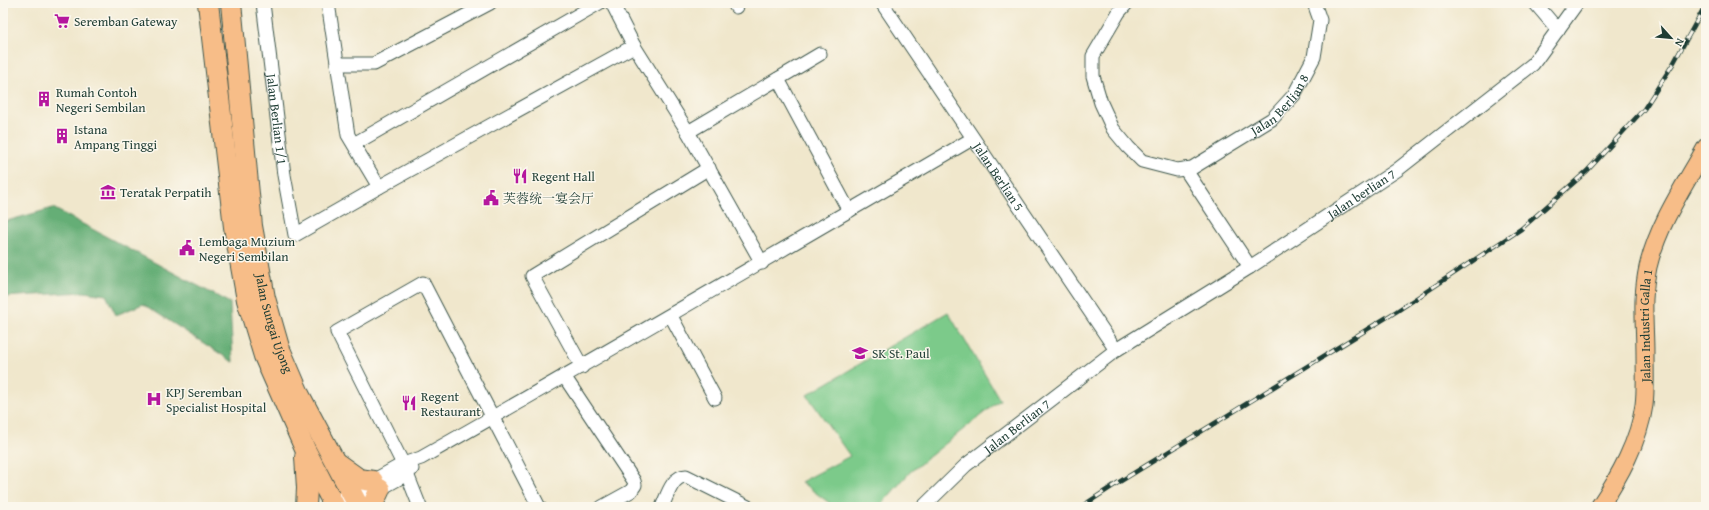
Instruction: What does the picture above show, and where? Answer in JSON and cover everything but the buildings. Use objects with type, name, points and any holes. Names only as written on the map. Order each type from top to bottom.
[{"type":"highway","name":"Jalan Sungai Ujong","points":[[208,3],[234,227],[247,300],[264,356],[305,449],[347,504]]},
{"type":"highway","name":"Jalan Sungai Ujong","points":[[231,3],[252,226],[265,298],[282,354],[300,396],[336,463],[347,504]]},
{"type":"highway","points":[[305,449],[307,488],[306,507]]},
{"type":"highway","points":[[336,463],[353,476],[377,485],[374,502],[347,504]]},
{"type":"main road","name":"Jalan Industri Galla 1","points":[[1599,507],[1615,483],[1627,458],[1637,433],[1644,406],[1645,354],[1643,297],[1648,266],[1658,237],[1706,147]]},
{"type":"street","name":"Jalan Berlian 1/1","points":[[263,3],[284,175],[295,236],[379,187]]},
{"type":"street","points":[[328,3],[348,135],[379,187],[634,46]]},
{"type":"street","points":[[337,64],[374,64],[490,3]]},
{"type":"street","points":[[354,144],[599,3]]},
{"type":"street","points":[[612,3],[634,46],[688,132],[762,263]]},
{"type":"street","name":"Jalan Berlian 5","points":[[882,3],[972,139],[1116,350]]},
{"type":"street","name":"Jalan Berlian 8","points":[[1128,3],[1119,12],[1093,56],[1093,76],[1101,103],[1113,129],[1142,161],[1178,170],[1192,168],[1272,119],[1294,95],[1314,58],[1320,20],[1314,3]]},
{"type":"street","points":[[1535,3],[1558,30]]},
{"type":"street","name":"Jalan berlian 7","points":[[1116,350],[1250,267],[1397,170],[1533,64],[1577,3]]},
{"type":"street","points":[[688,132],[820,54]]},
{"type":"street","points":[[778,79],[849,211]]},
{"type":"street","points":[[377,485],[564,376],[671,316],[972,139]]},
{"type":"street","points":[[582,367],[532,276],[709,168]]},
{"type":"street","points":[[1185,169],[1250,267]]},
{"type":"street","points":[[420,507],[405,469],[338,332],[423,284],[539,507]]},
{"type":"street","points":[[671,316],[716,398]]},
{"type":"street","name":"Jalan Berlian 7","points":[[923,507],[966,465],[1116,350]]},
{"type":"street","points":[[564,376],[634,481],[635,485],[630,491],[602,507]]},
{"type":"street","points":[[662,507],[675,480],[680,476],[686,476],[748,507]]},
{"type":"green space","points":[[53,208],[230,303],[233,362],[143,304],[116,315],[106,295],[84,292],[3,297],[3,222]]},
{"type":"green space","points":[[948,312],[1000,400],[910,472],[879,507],[835,507],[801,482],[850,456],[807,395]]},
{"type":"railway","points":[[1081,507],[1397,311],[1521,229],[1587,171],[1644,109],[1673,64],[1706,4]]},
{"type":"place","name":"Seremban Gateway","points":[[62,21]]},
{"type":"place","name":"Rumah Contoh Negeri Sembilan","points":[[44,99]]},
{"type":"place","name":"Istana Ampang Tinggi","points":[[62,136]]},
{"type":"place","name":"Regent Hall","points":[[520,176]]},
{"type":"place","name":"Teratak Perpatih","points":[[108,192]]},
{"type":"place","name":"芙蓉统一宴会厅","points":[[491,198]]},
{"type":"place","name":"Lembaga Muzium Negeri Sembilan","points":[[187,248]]},
{"type":"place","name":"SK St. Paul","points":[[860,353]]},
{"type":"place","name":"KPJ Seremban Specialist Hospital","points":[[154,399]]},
{"type":"place","name":"Regent Restaurant","points":[[409,403]]}]
